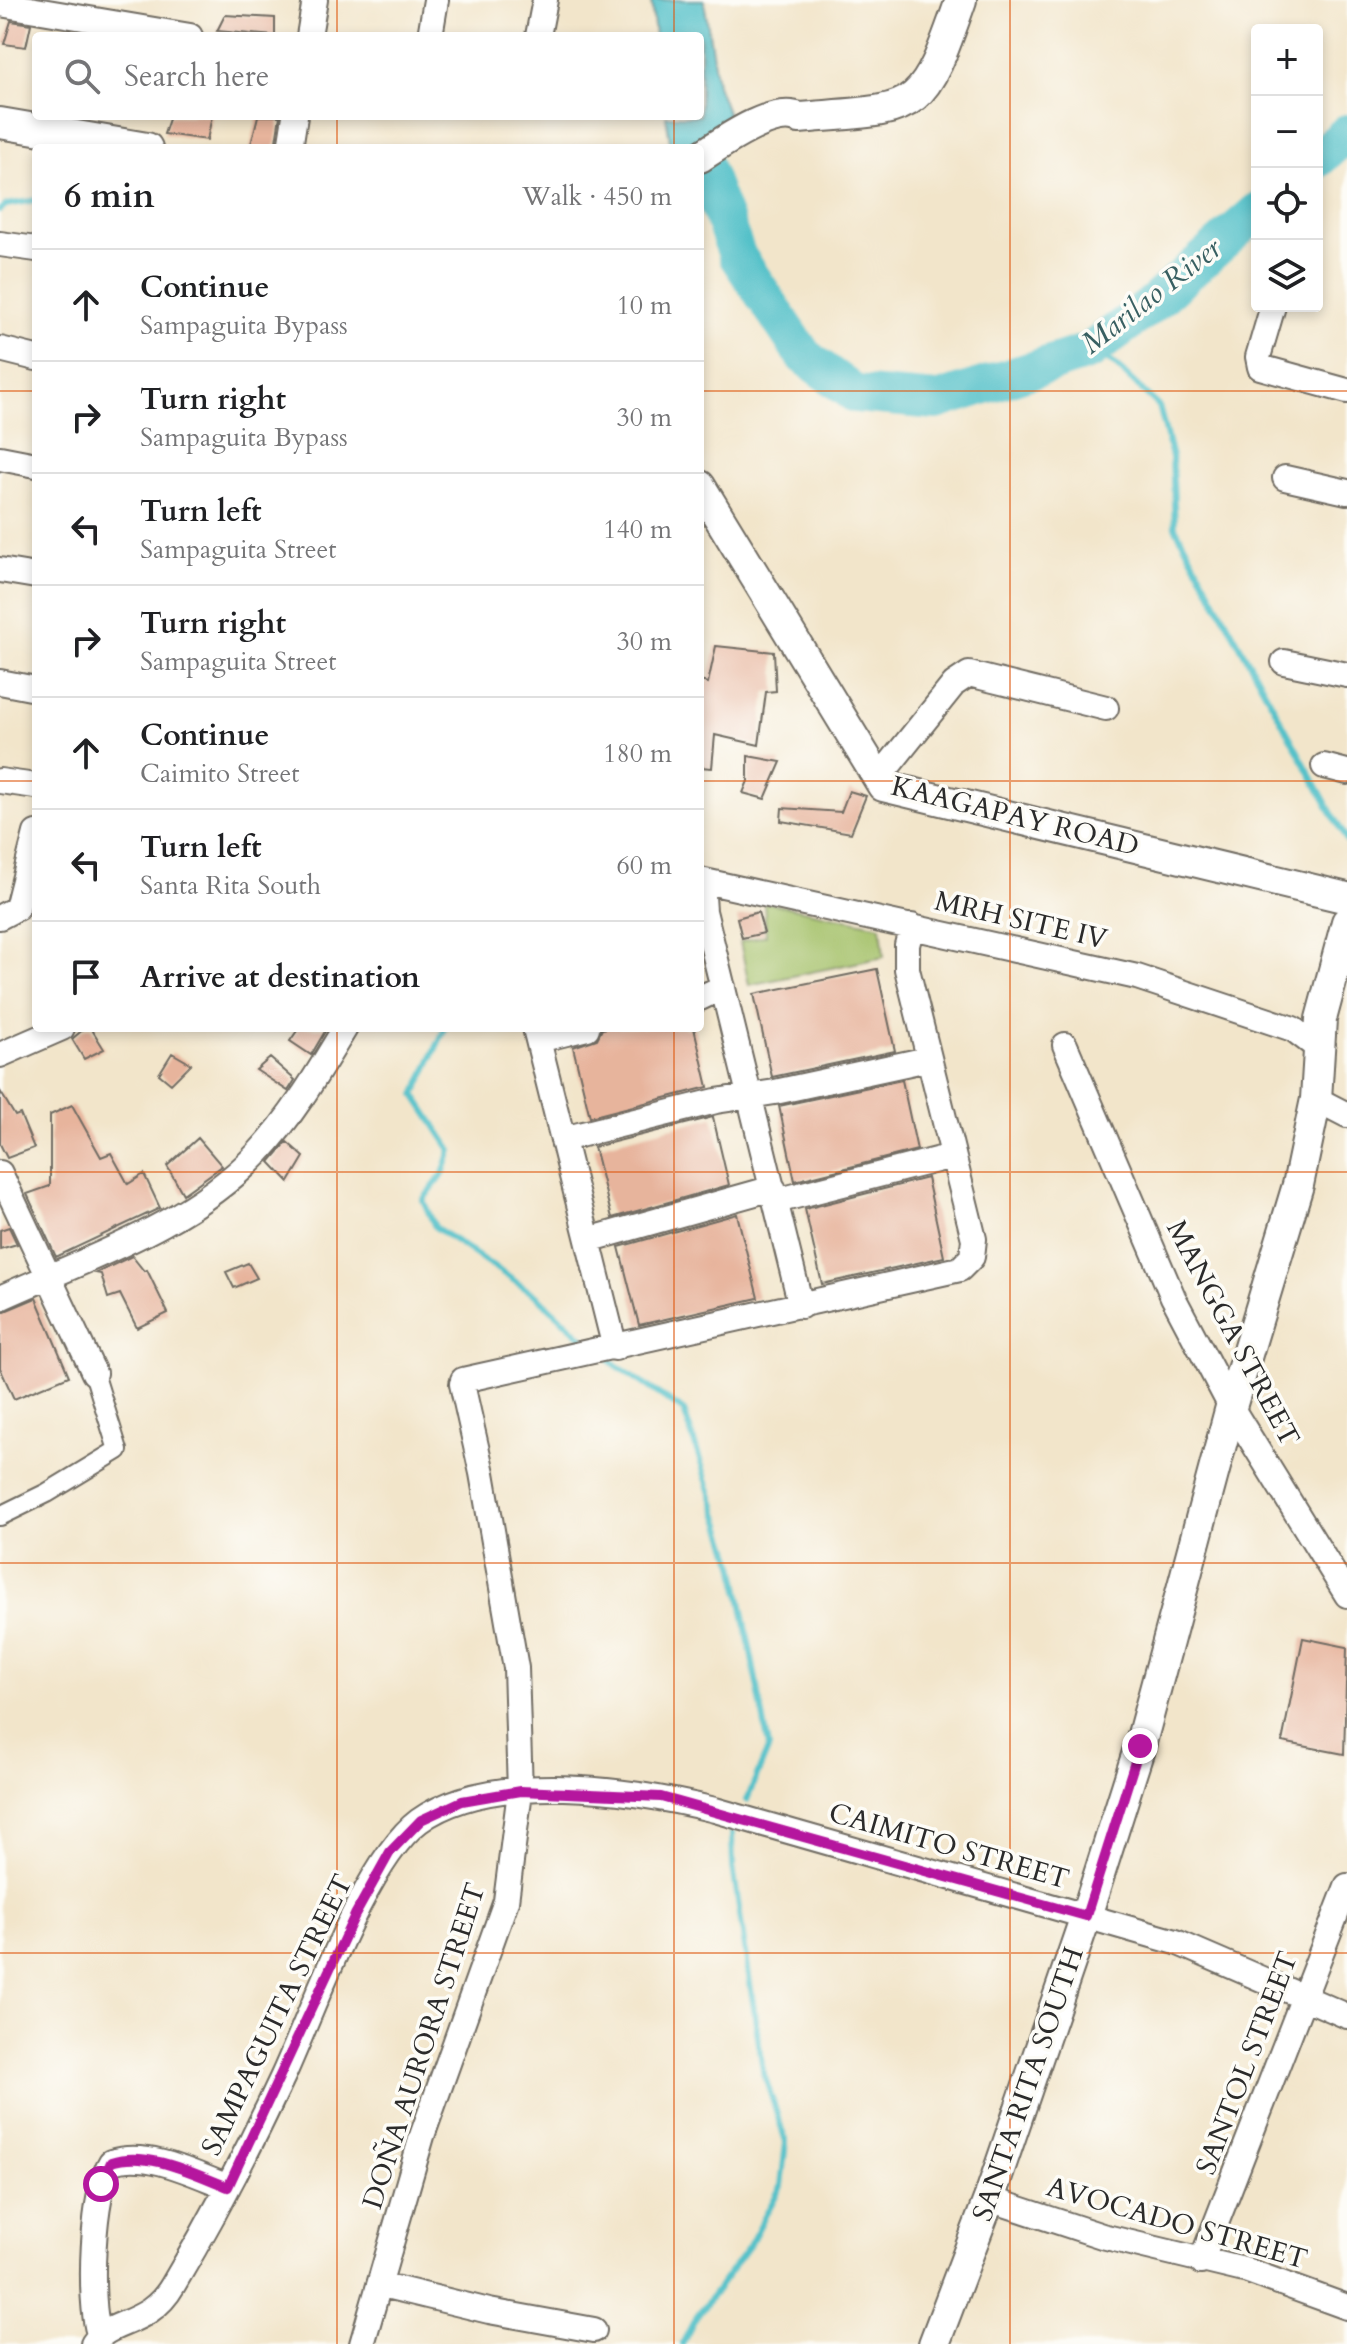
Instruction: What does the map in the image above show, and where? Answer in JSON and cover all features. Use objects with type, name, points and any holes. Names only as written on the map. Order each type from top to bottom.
[{"type":"street","points":[[310,32],[315,0]]},
{"type":"street","points":[[431,32],[436,0]]},
{"type":"street","points":[[539,32],[545,0]]},
{"type":"street","points":[[704,154],[739,131],[768,122],[785,126],[799,118],[901,107],[922,92],[935,73],[961,0]]},
{"type":"street","points":[[0,4],[166,32]]},
{"type":"street","points":[[291,144],[294,120]]},
{"type":"street","points":[[0,123],[123,144]]},
{"type":"street","points":[[0,244],[32,248]]},
{"type":"street","points":[[1271,312],[1258,357],[1260,367],[1347,391]]},
{"type":"street","points":[[0,349],[32,357]]},
{"type":"street","points":[[0,458],[32,464]]},
{"type":"street","points":[[1285,478],[1347,492]]},
{"type":"street","name":"KAAGAPAY ROAD","points":[[704,493],[877,780],[890,789],[1347,898]]},
{"type":"street","points":[[0,570],[32,575]]},
{"type":"street","points":[[1284,662],[1347,675]]},
{"type":"street","points":[[877,780],[954,684],[969,674],[1106,708]]},
{"type":"street","points":[[0,682],[32,688]]},
{"type":"street","points":[[0,781],[32,785]]},
{"type":"street","points":[[0,917],[17,908],[32,849]]},
{"type":"street","name":"MRH SITE IV","points":[[704,881],[1137,977],[1293,1029],[1318,1048]]},
{"type":"street","points":[[704,911],[801,1306]]},
{"type":"street","name":"SANTA RITA SOUTH","points":[[934,2344],[989,2199],[1086,1916],[1140,1746],[1231,1407],[1298,1185],[1316,1099],[1321,1019],[1347,922]]},
{"type":"street","points":[[536,1034],[615,1348],[960,1269],[972,1257],[974,1239],[907,969],[907,945],[912,926]]},
{"type":"street","points":[[704,996],[723,987]]},
{"type":"street","points":[[0,1055],[53,1032]]},
{"type":"street","points":[[0,1298],[168,1221],[233,1177],[277,1132],[342,1032]]},
{"type":"street","name":"MANGGA STREET","points":[[1065,1045],[1173,1297],[1231,1407],[1347,1595]]},
{"type":"street","points":[[563,1139],[749,1095],[928,1059]]},
{"type":"street","points":[[1316,1099],[1347,1115]]},
{"type":"street","points":[[588,1240],[774,1194],[952,1156]]},
{"type":"street","points":[[0,1173],[94,1373],[118,1450],[47,1493],[0,1516]]},
{"type":"street","name":"DOÑA AURORA STREET","points":[[362,2344],[382,2285],[422,2136],[506,1901],[520,1791],[516,1668],[482,1473],[462,1382],[615,1348]]},
{"type":"street","name":"CAIMITO STREET","points":[[520,1791],[661,1797],[1176,1942],[1347,2016]]},
{"type":"street","name":"SAMPAGUITA STREET","points":[[96,2339],[137,2321],[166,2297],[228,2187],[355,1915],[390,1852],[404,1834],[441,1809],[490,1793],[520,1791]]},
{"type":"street","name":"SANTOL STREET","points":[[1201,2262],[1347,1886]]},
{"type":"street","points":[[96,2339],[91,2298],[101,2184],[111,2162],[131,2159],[168,2165],[228,2187]]},
{"type":"street","name":"AVOCADO STREET","points":[[989,2199],[1102,2236],[1276,2280],[1347,2307]]},
{"type":"street","points":[[382,2285],[489,2311],[594,2330]]},
{"type":"green space","points":[[764,902],[881,926],[884,957],[749,985],[740,942],[766,935]]},
{"type":"water","points":[[651,0],[704,0],[717,85],[729,117],[692,144],[670,144],[667,120],[704,120],[704,32],[655,32]]},
{"type":"building","points":[[225,15],[275,18],[275,32],[217,31]]},
{"type":"building","points":[[11,21],[31,24],[26,47],[4,44]]},
{"type":"building","points":[[169,120],[211,120],[207,140],[164,134]]},
{"type":"building","points":[[257,120],[279,120],[276,144],[251,144]]},
{"type":"building","points":[[716,646],[774,652],[776,691],[766,692],[759,745],[715,735],[712,768],[704,767],[704,682],[708,683]]},
{"type":"building","points":[[748,756],[781,762],[765,799],[743,793],[748,781]]},
{"type":"building","points":[[849,791],[866,796],[851,833],[781,821],[782,808],[841,812]]},
{"type":"building","points":[[758,912],[764,933],[742,938],[737,918]]},
{"type":"building","points":[[877,969],[895,1051],[772,1077],[754,994]]},
{"type":"building","points":[[80,1032],[93,1032],[104,1049],[84,1059],[72,1039]]},
{"type":"building","points":[[296,1032],[325,1032],[311,1055],[290,1041]]},
{"type":"building","points":[[600,1032],[695,1032],[708,1087],[590,1117],[573,1047],[597,1039]]},
{"type":"building","points":[[172,1053],[191,1064],[171,1084],[159,1074]]},
{"type":"building","points":[[270,1058],[295,1080],[288,1091],[256,1070]]},
{"type":"building","points":[[902,1080],[917,1150],[795,1181],[779,1106]]},
{"type":"building","points":[[0,1091],[15,1116],[20,1114],[34,1148],[7,1158],[0,1144]]},
{"type":"building","points":[[72,1105],[101,1157],[111,1153],[128,1184],[144,1174],[160,1208],[56,1257],[27,1194],[50,1186],[50,1115]]},
{"type":"building","points":[[713,1117],[729,1185],[612,1218],[594,1147]]},
{"type":"building","points":[[198,1138],[222,1166],[183,1194],[167,1166]]},
{"type":"building","points":[[287,1142],[304,1157],[289,1182],[270,1162]]},
{"type":"building","points":[[927,1178],[944,1257],[822,1284],[805,1209]]},
{"type":"building","points":[[737,1214],[758,1298],[639,1325],[619,1247]]},
{"type":"building","points":[[9,1227],[17,1244],[0,1249],[0,1230]]},
{"type":"building","points":[[132,1256],[144,1271],[147,1270],[168,1313],[137,1328],[120,1294],[108,1298],[101,1274],[96,1273]]},
{"type":"building","points":[[248,1263],[257,1278],[234,1288],[226,1272]]},
{"type":"building","points":[[36,1298],[69,1376],[14,1399],[0,1368],[0,1313]]},
{"type":"building","points":[[1303,1638],[1347,1647],[1344,1754],[1282,1742]]},
{"type":"waterway","name":"Marilao River","points":[[1323,155],[1347,133]]},
{"type":"waterway","name":"Marilao River","points":[[704,167],[738,257],[804,356],[855,394],[937,401],[1090,351],[1149,307],[1251,217]]},
{"type":"waterway","points":[[0,210],[6,205],[32,201]]},
{"type":"waterway","points":[[1090,351],[1113,363],[1159,406],[1172,457],[1175,527],[1347,841]]},
{"type":"waterway","points":[[443,1032],[415,1095],[451,1150],[443,1174],[423,1200],[435,1227],[538,1297],[588,1343]]},
{"type":"waterway","points":[[610,1361],[684,1411],[734,1564],[769,1747],[747,1800]]},
{"type":"waterway","points":[[682,2344],[695,2319],[749,2246],[781,2186],[786,2142],[763,2071],[733,1867],[732,1834]]},
{"type":"route","points":[[101,2184],[111,2162],[131,2159],[168,2165],[228,2187],[355,1915],[390,1852],[404,1834],[441,1809],[490,1793],[520,1791],[567,1790],[661,1797],[1086,1916],[1140,1746]]}]
